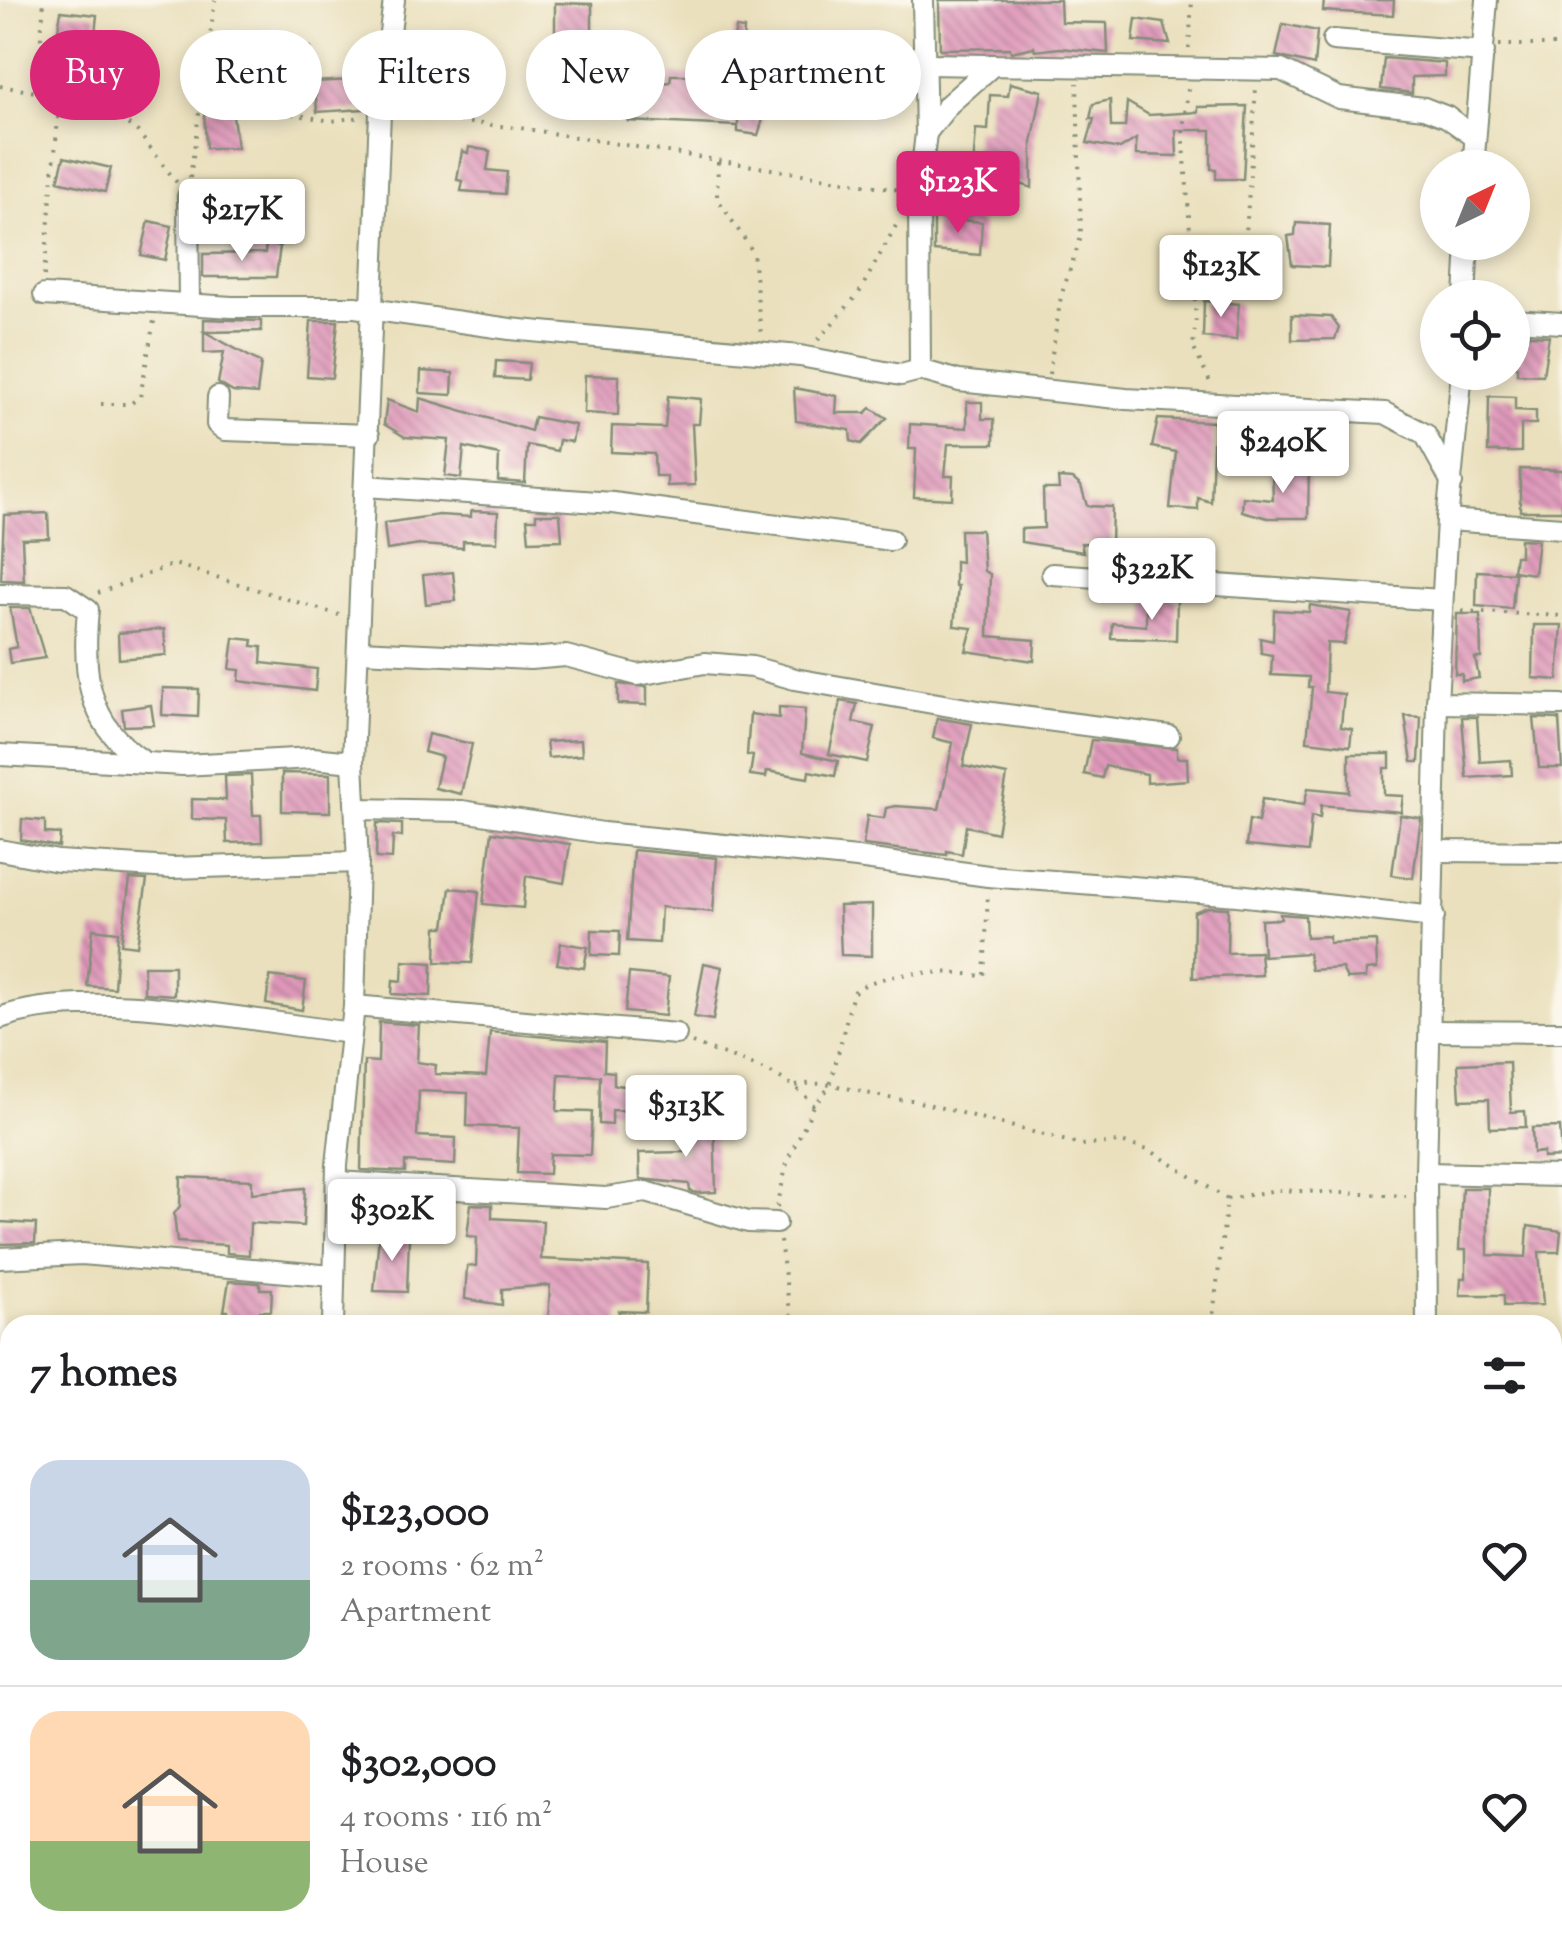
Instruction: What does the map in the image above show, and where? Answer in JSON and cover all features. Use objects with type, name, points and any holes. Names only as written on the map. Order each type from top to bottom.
[{"type":"street","points":[[390,30],[394,0]]},
{"type":"street","points":[[920,370],[919,194],[926,133],[923,0]]},
{"type":"street","points":[[1474,150],[1486,0]]},
{"type":"street","points":[[1332,40],[1484,49]]},
{"type":"street","points":[[926,64],[1281,70],[1340,98],[1424,108],[1475,137]]},
{"type":"street","points":[[926,133],[993,65]]},
{"type":"street","points":[[333,1315],[337,1182],[354,1006],[358,862],[353,762],[380,120]]},
{"type":"street","points":[[188,197],[190,304]]},
{"type":"street","points":[[44,295],[373,310],[510,329],[800,356],[901,376],[920,370],[959,380],[1126,399],[1386,413],[1426,434],[1452,483]]},
{"type":"street","points":[[1530,321],[1562,323]]},
{"type":"street","points":[[1428,1315],[1426,1173],[1437,703],[1447,520],[1460,390]]},
{"type":"street","points":[[218,397],[220,428],[369,435]]},
{"type":"street","points":[[365,486],[613,503],[891,540]]},
{"type":"street","points":[[1447,520],[1562,528]]},
{"type":"street","points":[[1052,574],[1442,605]]},
{"type":"street","points":[[0,594],[66,595],[79,600],[88,610],[90,696],[96,715],[120,746],[143,761]]},
{"type":"street","points":[[360,651],[530,659],[566,656],[638,675],[705,664],[752,667],[795,680],[984,712],[1169,736]]},
{"type":"street","points":[[1437,703],[1562,705]]},
{"type":"street","points":[[0,756],[183,766],[313,758],[353,762]]},
{"type":"street","points":[[356,809],[462,811],[602,832],[858,858],[988,876],[1237,895],[1434,917]]},
{"type":"street","points":[[0,850],[58,861],[172,868],[358,862]]},
{"type":"street","points":[[1434,850],[1562,852]]},
{"type":"street","points":[[0,1018],[49,1005],[116,1006],[352,1033]]},
{"type":"street","points":[[354,1006],[676,1034]]},
{"type":"street","points":[[1430,1030],[1562,1032]]},
{"type":"street","points":[[1426,1173],[1562,1176]]},
{"type":"street","points":[[337,1182],[606,1198],[646,1192],[748,1222],[776,1223]]},
{"type":"street","points":[[0,1258],[82,1254],[332,1276]]},
{"type":"path","points":[[42,30],[44,0]]},
{"type":"path","points":[[210,30],[215,0]]},
{"type":"path","points":[[1192,0],[1183,129],[1196,318],[1193,348],[1203,373],[1228,402]]},
{"type":"path","points":[[1484,49],[1562,45]]},
{"type":"path","points":[[1242,292],[1257,68]]},
{"type":"path","points":[[1048,388],[1062,296],[1081,237],[1076,69]]},
{"type":"path","points":[[0,86],[30,91]]},
{"type":"path","points":[[44,295],[58,120]]},
{"type":"path","points":[[124,120],[188,197]]},
{"type":"path","points":[[188,197],[197,120]]},
{"type":"path","points":[[440,120],[520,128],[718,162],[767,166],[919,194]]},
{"type":"path","points":[[718,162],[717,198],[754,252],[762,353]]},
{"type":"path","points":[[800,356],[859,293],[900,218]]},
{"type":"path","points":[[101,404],[130,404],[140,397],[157,302]]},
{"type":"path","points":[[79,600],[174,564],[360,624]]},
{"type":"path","points":[[1442,605],[1562,616]]},
{"type":"path","points":[[790,1315],[776,1223],[781,1175],[814,1106],[830,1086],[848,1005],[862,984],[875,978],[939,973],[984,977],[988,876]]},
{"type":"path","points":[[676,1034],[796,1086],[830,1086],[889,1101],[912,1100],[1082,1145],[1120,1142],[1151,1151],[1227,1199],[1277,1190],[1426,1199]]},
{"type":"path","points":[[796,1086],[814,1106]]},
{"type":"path","points":[[1213,1315],[1227,1199]]},
{"type":"building","points":[[939,0],[1060,0],[1061,22],[1107,23],[1108,53],[1060,48],[1035,51],[1034,47],[1011,52],[1010,48],[940,49]]},
{"type":"building","points":[[1324,0],[1394,0],[1393,15],[1323,11]]},
{"type":"building","points":[[555,3],[592,4],[592,30],[555,30]]},
{"type":"building","points":[[61,11],[97,15],[95,30],[58,30]]},
{"type":"building","points":[[1136,19],[1164,23],[1170,44],[1133,41]]},
{"type":"building","points":[[1283,24],[1317,31],[1314,65],[1276,56]]},
{"type":"building","points":[[1384,58],[1445,63],[1445,76],[1412,77],[1412,93],[1381,89]]},
{"type":"building","points":[[671,75],[685,75],[685,120],[763,120],[758,135],[738,132],[738,126],[628,121],[665,120],[665,83],[670,82]]},
{"type":"building","points":[[342,80],[342,110],[322,112],[322,82]]},
{"type":"building","points":[[1010,83],[1042,91],[1032,143],[1032,188],[997,176],[997,192],[977,189],[983,171],[973,170],[976,129],[988,130],[990,95],[1008,96]]},
{"type":"building","points":[[1110,100],[1111,127],[1125,127],[1127,102],[1149,115],[1198,112],[1198,107],[1247,106],[1243,179],[1216,179],[1216,169],[1211,169],[1211,130],[1176,130],[1177,156],[1136,155],[1136,139],[1120,149],[1087,143],[1094,119],[1090,119],[1093,104]]},
{"type":"building","points":[[205,120],[234,120],[237,148],[206,148]]},
{"type":"building","points":[[469,147],[490,151],[487,170],[507,172],[505,194],[461,191],[463,181],[457,180],[462,151],[468,153]]},
{"type":"building","points":[[64,157],[111,168],[105,192],[58,181]]},
{"type":"building","points":[[934,218],[982,222],[980,255],[934,251]]},
{"type":"building","points":[[149,221],[172,226],[165,260],[141,255]]},
{"type":"building","points":[[1296,223],[1330,225],[1328,267],[1292,265],[1288,236],[1295,235]]},
{"type":"building","points":[[266,244],[280,246],[276,277],[203,277],[203,254],[265,253]]},
{"type":"building","points":[[1204,301],[1239,304],[1236,340],[1203,337]]},
{"type":"building","points":[[1292,315],[1331,317],[1339,328],[1335,339],[1292,340]]},
{"type":"building","points":[[204,319],[261,321],[261,331],[205,332],[261,363],[257,394],[233,392],[218,383],[224,352],[204,353]]},
{"type":"building","points":[[311,321],[338,321],[332,378],[307,376]]},
{"type":"building","points":[[1530,335],[1549,336],[1543,375],[1530,374]]},
{"type":"building","points":[[496,361],[529,363],[527,380],[495,378]]},
{"type":"building","points":[[421,371],[453,373],[452,395],[420,393]]},
{"type":"building","points":[[585,375],[619,376],[618,415],[584,413]]},
{"type":"building","points":[[794,388],[837,396],[836,413],[866,413],[871,408],[887,418],[861,444],[851,441],[850,430],[796,421]]},
{"type":"building","points":[[668,396],[701,399],[699,424],[692,424],[695,485],[667,486],[667,476],[655,476],[654,454],[611,452],[612,426],[665,428]]},
{"type":"building","points":[[1489,396],[1515,397],[1515,410],[1536,411],[1536,424],[1521,424],[1521,452],[1488,452]]},
{"type":"building","points":[[420,398],[531,431],[534,417],[575,425],[572,442],[559,440],[557,451],[527,445],[525,483],[498,481],[499,455],[464,447],[461,478],[445,476],[449,440],[405,437],[384,424],[387,400],[419,412]]},
{"type":"building","points":[[967,402],[982,402],[982,419],[994,419],[994,444],[948,444],[945,476],[953,476],[952,499],[914,497],[916,449],[909,449],[910,424],[967,428]]},
{"type":"building","points":[[1158,419],[1214,422],[1211,502],[1198,498],[1198,510],[1170,508],[1176,452],[1152,447]]},
{"type":"building","points":[[1272,469],[1309,469],[1308,518],[1268,518],[1242,511],[1243,497],[1273,500]]},
{"type":"building","points":[[1520,469],[1562,470],[1562,511],[1520,511]]},
{"type":"building","points":[[1058,478],[1073,479],[1081,486],[1087,506],[1112,507],[1111,544],[1081,543],[1083,552],[1021,542],[1021,529],[1044,528],[1043,489],[1059,489]]},
{"type":"building","points":[[471,511],[498,512],[497,542],[463,541],[463,548],[420,545],[387,550],[384,523],[439,515],[471,517]]},
{"type":"building","points":[[48,513],[49,538],[22,539],[24,581],[1,580],[4,515]]},
{"type":"building","points":[[536,514],[560,514],[562,540],[529,541],[527,519],[536,519]]},
{"type":"building","points":[[960,530],[981,530],[984,571],[990,574],[988,636],[1035,640],[1034,661],[966,651],[972,628],[954,626],[958,586],[955,561],[961,562]]},
{"type":"building","points":[[1520,539],[1538,540],[1534,574],[1513,571],[1515,556],[1520,556]]},
{"type":"building","points":[[1477,571],[1515,573],[1512,609],[1476,606]]},
{"type":"building","points":[[453,572],[456,601],[426,604],[423,575]]},
{"type":"building","points":[[1146,599],[1177,600],[1176,640],[1111,638],[1112,623],[1146,626]]},
{"type":"building","points":[[1310,605],[1351,612],[1344,644],[1327,643],[1325,692],[1344,694],[1341,727],[1352,729],[1350,746],[1307,741],[1312,687],[1308,687],[1309,677],[1271,675],[1272,655],[1261,653],[1260,638],[1273,641],[1274,610],[1309,612]]},
{"type":"building","points":[[10,608],[30,608],[45,658],[10,663],[8,649],[17,647]]},
{"type":"building","points":[[1457,614],[1480,614],[1481,658],[1475,658],[1479,678],[1462,681],[1462,674],[1455,674]]},
{"type":"building","points":[[1534,625],[1562,625],[1558,680],[1533,678]]},
{"type":"building","points":[[164,629],[166,655],[119,659],[118,633]]},
{"type":"building","points":[[234,638],[253,640],[252,646],[262,647],[261,663],[317,669],[315,691],[239,681],[240,670],[230,669]]},
{"type":"building","points":[[618,684],[647,687],[647,705],[618,704]]},
{"type":"building","points":[[163,688],[199,689],[198,717],[162,715]]},
{"type":"building","points":[[841,701],[857,704],[853,722],[875,727],[867,762],[829,754]]},
{"type":"building","points":[[151,705],[154,725],[124,726],[122,709]]},
{"type":"building","points":[[779,707],[805,709],[802,753],[838,761],[835,776],[809,771],[808,778],[767,771],[766,777],[750,775],[750,714],[779,718]]},
{"type":"building","points":[[1405,716],[1421,717],[1419,762],[1412,762]]},
{"type":"building","points":[[1462,717],[1477,717],[1480,762],[1511,760],[1512,775],[1467,778]]},
{"type":"building","points":[[937,718],[972,724],[963,766],[1007,775],[997,833],[966,826],[962,854],[863,845],[867,816],[884,818],[886,808],[896,806],[939,809],[953,743],[933,738]]},
{"type":"building","points":[[1534,718],[1559,719],[1562,768],[1539,768]]},
{"type":"building","points":[[428,734],[472,744],[461,794],[435,788],[442,757],[424,752]]},
{"type":"building","points":[[581,740],[582,755],[548,758],[546,742]]},
{"type":"building","points":[[1091,740],[1177,748],[1177,758],[1187,758],[1188,780],[1147,783],[1147,774],[1105,766],[1102,778],[1084,774]]},
{"type":"building","points":[[1349,754],[1390,754],[1390,768],[1384,768],[1384,795],[1403,796],[1401,812],[1321,805],[1320,818],[1311,816],[1308,852],[1246,846],[1249,820],[1258,822],[1262,799],[1304,805],[1308,788],[1349,792]]},
{"type":"building","points":[[282,773],[330,774],[330,812],[282,811]]},
{"type":"building","points":[[251,775],[253,815],[261,815],[262,842],[227,843],[226,820],[192,819],[192,799],[226,800],[225,776]]},
{"type":"building","points":[[1400,815],[1421,818],[1413,878],[1392,875]]},
{"type":"building","points":[[22,819],[45,821],[45,833],[60,834],[59,847],[21,840]]},
{"type":"building","points":[[377,823],[402,824],[402,837],[393,836],[392,859],[376,858]]},
{"type":"building","points":[[492,832],[570,844],[564,883],[526,876],[523,908],[483,904]]},
{"type":"building","points":[[633,850],[717,858],[713,912],[661,907],[659,943],[627,941]]},
{"type":"building","points":[[130,879],[147,880],[137,946],[121,944]]},
{"type":"building","points":[[450,888],[479,891],[472,963],[436,962],[437,927],[445,927]]},
{"type":"building","points":[[872,905],[872,956],[841,955],[839,906]]},
{"type":"building","points":[[1208,907],[1228,908],[1227,953],[1260,952],[1262,975],[1193,978],[1194,912]]},
{"type":"building","points":[[1280,914],[1305,916],[1306,937],[1329,936],[1329,943],[1376,941],[1377,969],[1366,970],[1366,978],[1347,979],[1342,968],[1311,970],[1308,953],[1263,956],[1261,920],[1281,919]]},
{"type":"building","points":[[93,929],[118,932],[114,988],[87,986]]},
{"type":"building","points":[[592,930],[620,931],[619,956],[591,955]]},
{"type":"building","points":[[561,943],[588,947],[584,968],[557,964]]},
{"type":"building","points":[[403,961],[432,963],[431,996],[392,994],[393,980],[402,981]]},
{"type":"building","points":[[704,963],[722,967],[713,1020],[694,1017]]},
{"type":"building","points":[[144,966],[174,966],[174,995],[144,993]]},
{"type":"building","points":[[629,973],[669,977],[665,1016],[625,1012]]},
{"type":"building","points":[[270,976],[306,981],[302,1010],[266,1004]]},
{"type":"building","points":[[379,1022],[419,1025],[417,1062],[436,1065],[435,1074],[486,1076],[490,1032],[605,1042],[604,1071],[614,1072],[614,1085],[661,1089],[660,1112],[612,1110],[612,1125],[599,1124],[600,1076],[559,1074],[557,1111],[592,1112],[590,1155],[550,1154],[549,1174],[517,1173],[519,1128],[467,1126],[468,1093],[419,1091],[417,1136],[456,1138],[455,1165],[405,1162],[405,1172],[361,1170],[364,1061],[378,1062]]},
{"type":"building","points":[[1509,1062],[1511,1112],[1525,1111],[1526,1127],[1490,1128],[1489,1099],[1460,1100],[1458,1064]]},
{"type":"building","points":[[700,1116],[714,1116],[716,1192],[697,1193],[690,1191],[689,1184],[640,1179],[639,1153],[685,1152],[686,1121],[701,1121]]},
{"type":"building","points":[[1560,1127],[1562,1157],[1543,1158],[1543,1152],[1533,1153],[1532,1128]]},
{"type":"building","points":[[181,1177],[252,1180],[252,1193],[305,1188],[303,1226],[250,1223],[249,1255],[227,1253],[227,1245],[177,1242],[174,1214],[180,1206]]},
{"type":"building","points":[[1462,1188],[1488,1188],[1488,1255],[1526,1257],[1528,1226],[1561,1231],[1559,1252],[1539,1252],[1543,1305],[1504,1306],[1504,1295],[1460,1295],[1461,1278],[1466,1278],[1466,1250],[1459,1250]]},
{"type":"building","points":[[471,1204],[492,1205],[492,1218],[543,1221],[541,1259],[648,1264],[646,1312],[548,1315],[550,1285],[502,1289],[502,1305],[465,1299],[467,1266],[476,1266],[477,1237],[467,1236]]},
{"type":"building","points":[[0,1222],[36,1224],[35,1243],[0,1244]]},
{"type":"building","points":[[379,1235],[409,1237],[407,1292],[374,1291]]},
{"type":"building","points":[[229,1281],[260,1283],[260,1289],[272,1289],[271,1311],[228,1315],[224,1311]]}]
